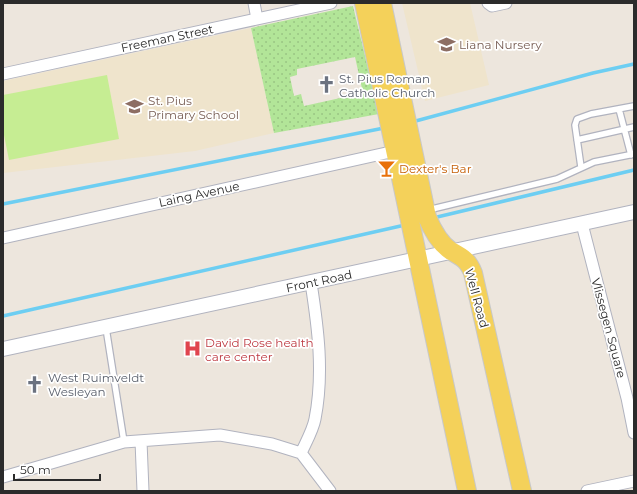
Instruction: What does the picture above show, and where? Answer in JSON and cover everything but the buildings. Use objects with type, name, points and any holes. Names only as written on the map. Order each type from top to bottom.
[{"type":"main road","name":"Well Road","points":[[364,3],[386,111],[430,224],[438,238],[451,251],[464,258],[473,272],[522,491]]},
{"type":"main road","name":"Well Road","points":[[382,3],[405,110],[400,146],[418,260],[467,491]]},
{"type":"street","points":[[254,3],[257,19]]},
{"type":"street","name":"Freeman Street","points":[[3,74],[331,3]]},
{"type":"street","points":[[488,3],[492,6],[506,3]]},
{"type":"street","name":"Laing Avenue","points":[[3,238],[400,146]]},
{"type":"street","name":"Front Road","points":[[3,349],[634,212]]},
{"type":"street","name":"Vlissegen Square","points":[[582,224],[630,397],[634,433]]},
{"type":"street","points":[[301,453],[315,420],[319,388],[319,335],[311,283]]},
{"type":"street","points":[[3,477],[124,442],[220,435],[272,444],[301,453],[330,491]]},
{"type":"street","points":[[141,441],[143,491]]},
{"type":"street","points":[[588,491],[634,481]]},
{"type":"lane","points":[[582,167],[575,125],[577,119],[591,114],[634,106]]},
{"type":"lane","points":[[426,211],[557,178],[594,162],[633,155],[619,109]]},
{"type":"lane","points":[[577,140],[634,127]]},
{"type":"lane","points":[[106,327],[124,442]]},
{"type":"shaded area","name":"Liana Nursery","points":[[402,3],[470,3],[489,85],[425,101]]},
{"type":"shaded area","name":"St. Pius Primary School","points":[[251,28],[274,133],[195,151],[3,173],[3,81]]},
{"type":"green space","points":[[353,6],[379,114],[274,133],[251,28]],"holes":[[[355,57],[363,93],[304,106],[301,94],[294,96],[290,77],[297,75],[297,69]]]},
{"type":"green space","points":[[107,75],[119,139],[9,160],[3,130],[3,95]]},
{"type":"waterway","points":[[412,122],[593,73],[634,64]]},
{"type":"waterway","points":[[3,204],[384,128]]},
{"type":"waterway","points":[[433,218],[634,170]]},
{"type":"waterway","points":[[3,316],[405,225]]},
{"type":"place","name":"Liana Nursery","points":[[446,44]]},
{"type":"place","name":"St. Pius Roman Catholic Church","points":[[326,85]]},
{"type":"place","name":"St. Pius Primary School","points":[[135,107]]},
{"type":"place","name":"Dexter's Bar","points":[[386,168]]},
{"type":"place","name":"David Rose health care center","points":[[192,349]]},
{"type":"place","name":"West Ruimveldt Wesleyan","points":[[35,384]]}]
